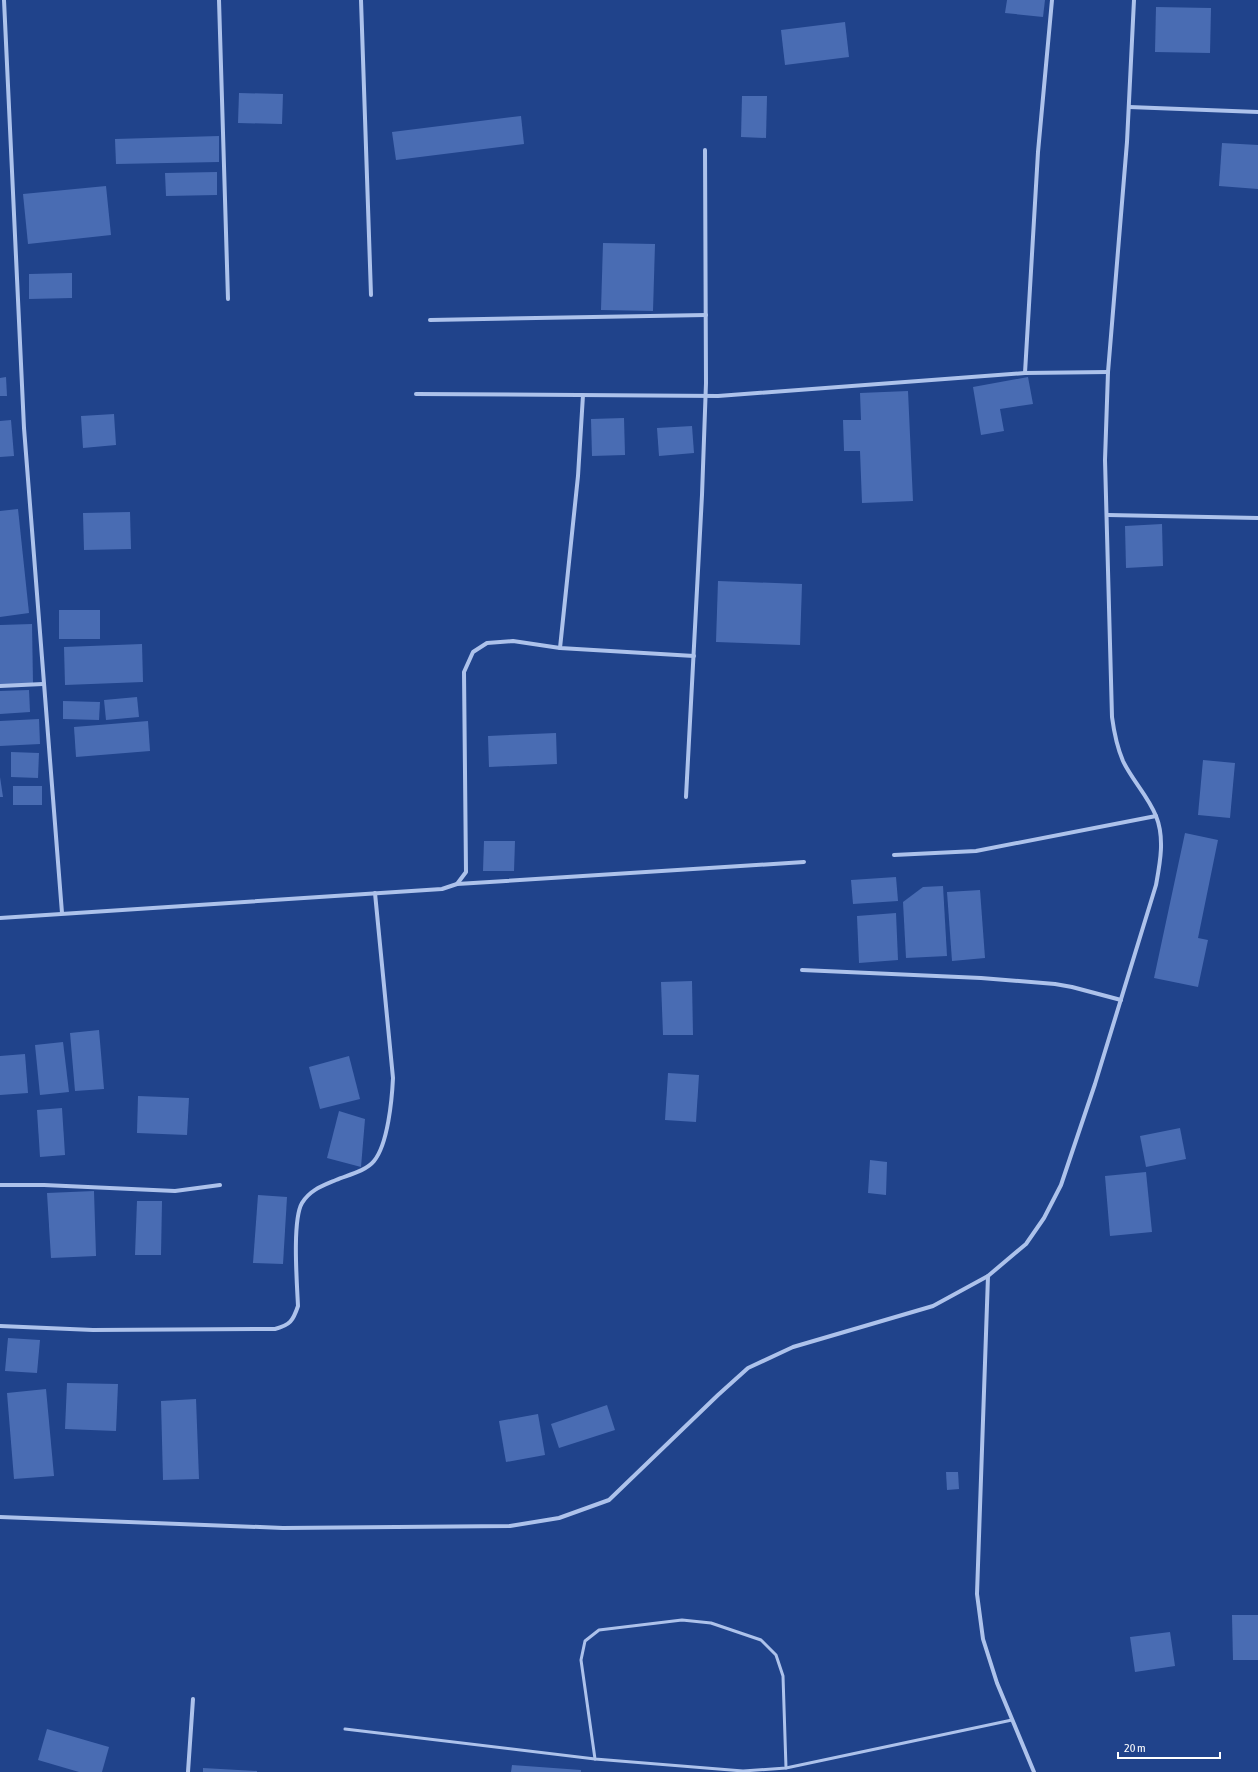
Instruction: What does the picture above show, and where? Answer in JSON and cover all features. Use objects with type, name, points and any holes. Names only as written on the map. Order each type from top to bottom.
[{"type":"street","points":[[4,0],[24,428],[62,914]]},
{"type":"street","points":[[219,0],[228,300]]},
{"type":"street","points":[[361,0],[371,295]]},
{"type":"street","points":[[1025,373],[1038,152],[1052,0]]},
{"type":"street","points":[[0,1517],[283,1528],[510,1526],[559,1518],[609,1500],[748,1368],[793,1347],[933,1306],[988,1276],[1026,1244],[1044,1218],[1061,1186],[1095,1084],[1156,885],[1162,854],[1156,816],[1124,762],[1115,740],[1112,717],[1108,515],[1105,460],[1108,372],[1128,142],[1134,0]]},
{"type":"street","points":[[1129,107],[1258,112]]},
{"type":"street","points":[[686,797],[702,495],[706,315],[705,150]]},
{"type":"street","points":[[430,320],[706,315]]},
{"type":"street","points":[[416,394],[718,396],[1025,373],[1068,374],[1108,372]]},
{"type":"street","points":[[560,648],[578,476],[583,395]]},
{"type":"street","points":[[1108,515],[1258,518]]},
{"type":"street","points":[[457,884],[466,872],[464,672],[473,652],[487,643],[512,641],[560,648],[694,656]]},
{"type":"street","points":[[0,686],[43,684]]},
{"type":"street","points":[[894,855],[976,851],[1156,816]]},
{"type":"street","points":[[0,918],[442,889],[457,884],[804,862]]},
{"type":"street","points":[[0,1326],[93,1330],[275,1329],[285,1326],[294,1319],[298,1306],[296,1218],[302,1204],[314,1189],[359,1170],[374,1161],[381,1149],[392,1103],[393,1078],[375,893]]},
{"type":"street","points":[[802,970],[981,978],[1072,986],[1121,1000]]},
{"type":"street","points":[[0,1185],[44,1185],[175,1191],[220,1185]]},
{"type":"street","points":[[988,1276],[977,1594],[984,1639],[997,1683],[1034,1772]]},
{"type":"street","points":[[188,1772],[193,1699]]},
{"type":"lane","points":[[595,1759],[580,1660],[585,1641],[599,1630],[682,1620],[711,1623],[761,1640],[776,1655],[783,1676],[786,1768]]},
{"type":"lane","points":[[345,1729],[595,1759],[743,1771],[786,1768],[1012,1720]]},
{"type":"building","points":[[1007,0],[1045,0],[1043,17],[1005,13]]},
{"type":"building","points":[[1156,7],[1211,8],[1210,53],[1155,52]]},
{"type":"building","points":[[845,22],[849,57],[785,65],[781,30]]},
{"type":"building","points":[[239,93],[283,94],[282,124],[238,123]]},
{"type":"building","points":[[742,96],[767,96],[766,138],[741,137]]},
{"type":"building","points":[[521,116],[524,144],[396,160],[392,132]]},
{"type":"building","points":[[219,136],[219,162],[116,164],[115,139]]},
{"type":"building","points":[[1222,143],[1258,145],[1258,189],[1219,186]]},
{"type":"building","points":[[217,172],[217,195],[166,196],[165,173]]},
{"type":"building","points":[[106,186],[111,235],[28,244],[23,194]]},
{"type":"building","points":[[603,243],[655,244],[653,311],[601,310]]},
{"type":"building","points":[[72,273],[72,298],[29,299],[29,274]]},
{"type":"building","points":[[6,377],[7,396],[0,396],[0,378]]},
{"type":"building","points":[[1028,377],[1033,404],[1000,409],[1004,431],[981,435],[973,387]]},
{"type":"building","points":[[908,391],[913,501],[862,503],[860,451],[844,451],[843,420],[861,420],[860,393]]},
{"type":"building","points":[[114,414],[116,445],[83,448],[81,416]]},
{"type":"building","points":[[624,418],[625,455],[592,456],[591,419]]},
{"type":"building","points":[[11,420],[14,456],[0,457],[0,421]]},
{"type":"building","points":[[692,426],[694,453],[659,456],[657,428]]},
{"type":"building","points":[[18,509],[29,613],[0,617],[0,511]]},
{"type":"building","points":[[130,512],[131,549],[84,550],[83,513]]},
{"type":"building","points":[[1162,524],[1163,566],[1126,568],[1125,526]]},
{"type":"building","points":[[718,581],[802,584],[800,645],[716,642]]},
{"type":"building","points":[[59,610],[100,610],[100,639],[59,639]]},
{"type":"building","points":[[32,624],[33,684],[0,685],[0,625]]},
{"type":"building","points":[[142,644],[143,682],[65,685],[64,647]]},
{"type":"building","points":[[29,690],[30,712],[0,714],[0,691]]},
{"type":"building","points":[[137,697],[139,717],[106,720],[104,700]]},
{"type":"building","points":[[63,701],[100,702],[99,720],[63,719]]},
{"type":"building","points":[[39,719],[40,744],[0,746],[0,721]]},
{"type":"building","points":[[148,721],[150,751],[76,757],[74,727]]},
{"type":"building","points":[[556,733],[557,764],[489,767],[488,736]]},
{"type":"building","points":[[11,752],[39,753],[38,778],[11,777]]},
{"type":"building","points":[[1203,760],[1235,763],[1230,818],[1198,815]]},
{"type":"building","points":[[0,777],[3,797],[0,797]]},
{"type":"building","points":[[13,786],[42,786],[42,805],[13,805]]},
{"type":"building","points":[[1185,833],[1218,840],[1198,938],[1208,940],[1198,987],[1154,978]]},
{"type":"building","points":[[484,841],[515,841],[514,871],[483,871]]},
{"type":"building","points":[[896,877],[898,901],[853,904],[851,880]]},
{"type":"building","points":[[943,886],[947,956],[906,958],[903,902],[923,887]]},
{"type":"building","points":[[980,890],[985,958],[952,961],[947,892]]},
{"type":"building","points":[[896,913],[898,960],[859,963],[857,916]]},
{"type":"building","points":[[692,981],[693,1035],[663,1035],[661,982]]},
{"type":"building","points":[[99,1030],[104,1089],[75,1091],[70,1033]]},
{"type":"building","points":[[63,1042],[69,1092],[40,1095],[35,1045]]},
{"type":"building","points":[[25,1054],[28,1093],[0,1095],[0,1056]]},
{"type":"building","points":[[349,1056],[360,1099],[320,1109],[309,1067]]},
{"type":"building","points":[[668,1073],[699,1075],[696,1122],[665,1120]]},
{"type":"building","points":[[138,1096],[189,1098],[187,1135],[137,1133]]},
{"type":"building","points":[[62,1108],[65,1155],[40,1157],[37,1110]]},
{"type":"building","points":[[339,1111],[365,1119],[361,1167],[327,1158]]},
{"type":"building","points":[[1180,1128],[1186,1159],[1146,1167],[1140,1136]]},
{"type":"building","points":[[870,1160],[887,1162],[886,1195],[868,1193]]},
{"type":"building","points":[[1146,1172],[1152,1232],[1110,1236],[1105,1176]]},
{"type":"building","points":[[94,1191],[96,1256],[51,1258],[47,1193]]},
{"type":"building","points":[[258,1195],[287,1197],[283,1264],[253,1263]]},
{"type":"building","points":[[137,1201],[162,1201],[161,1255],[135,1255]]},
{"type":"building","points":[[8,1338],[40,1340],[37,1373],[5,1371]]},
{"type":"building","points":[[67,1383],[118,1384],[116,1431],[65,1429]]},
{"type":"building","points":[[46,1389],[54,1476],[14,1479],[7,1393]]},
{"type":"building","points":[[196,1399],[199,1479],[163,1480],[161,1401]]},
{"type":"building","points":[[607,1405],[615,1430],[559,1448],[551,1424]]},
{"type":"building","points":[[538,1414],[545,1455],[506,1462],[499,1421]]},
{"type":"building","points":[[946,1472],[958,1472],[959,1489],[947,1490]]},
{"type":"building","points":[[1232,1615],[1258,1615],[1258,1660],[1233,1660]]},
{"type":"building","points":[[1170,1632],[1175,1666],[1135,1672],[1130,1637]]},
{"type":"building","points":[[47,1729],[109,1747],[102,1772],[79,1772],[38,1760]]},
{"type":"building","points":[[512,1765],[581,1770],[581,1772],[511,1772]]},
{"type":"building","points":[[203,1768],[257,1771],[257,1772],[203,1772]]}]
